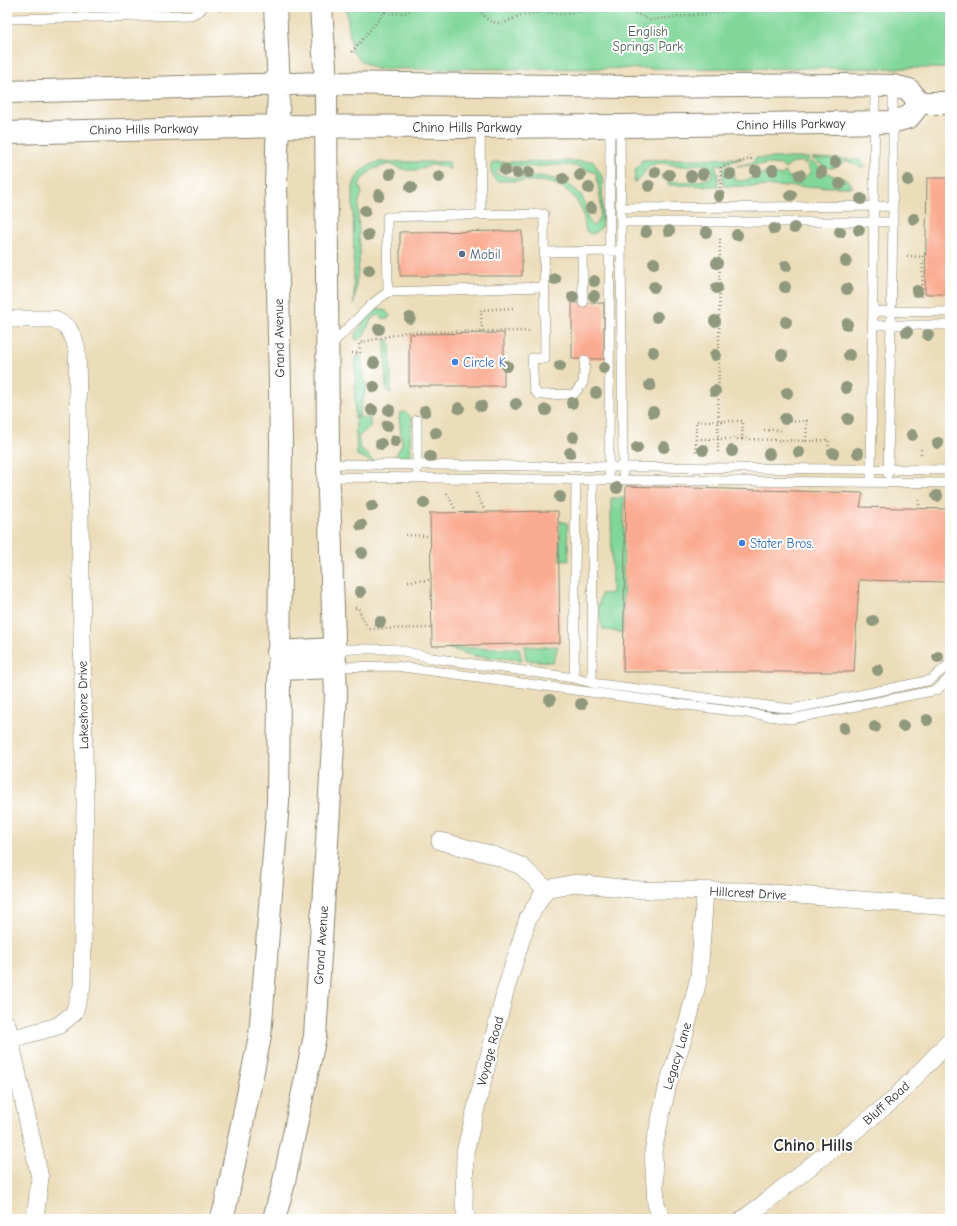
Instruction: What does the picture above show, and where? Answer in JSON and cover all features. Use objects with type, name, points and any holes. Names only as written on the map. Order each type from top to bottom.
[{"type":"main road","name":"Grand Avenue","points":[[221,1219],[225,1208],[260,1036],[278,802],[281,440],[276,184],[279,85],[275,7]]},
{"type":"main road","name":"Grand Avenue","points":[[274,1219],[283,1186],[315,1036],[336,703],[328,470],[326,83],[321,7]]},
{"type":"main road","points":[[7,92],[326,83],[628,87],[884,86],[909,90],[920,103],[950,103]]},
{"type":"main road","name":"Chino Hills Parkway","points":[[7,133],[278,126],[615,126],[884,122],[909,118],[920,103]]},
{"type":"main road","points":[[279,660],[335,658]]},
{"type":"street","name":"Lakeshore Drive","points":[[7,319],[54,318],[68,328],[74,339],[77,350],[85,804],[82,986],[74,1013],[58,1026],[9,1032]]},
{"type":"street","points":[[440,841],[493,855],[521,866],[546,889]]},
{"type":"street","name":"Hillcrest Drive","points":[[546,889],[575,883],[640,890],[748,891],[950,907]]},
{"type":"street","name":"Voyage Road","points":[[467,1219],[464,1206],[465,1152],[484,1071],[528,918],[546,889]]},
{"type":"street","name":"Legacy Lane","points":[[662,1219],[656,1204],[653,1151],[668,1084],[685,1033],[699,978],[705,891]]},
{"type":"street","points":[[9,1032],[40,1178],[35,1219]]},
{"type":"street","name":"Bluff Road","points":[[743,1219],[892,1100],[950,1040]]},
{"type":"lane","points":[[7,19],[191,16],[201,10],[201,7]]},
{"type":"lane","points":[[884,86],[884,122],[893,206],[888,483]]},
{"type":"lane","points":[[871,483],[874,206],[884,122],[884,86]]},
{"type":"lane","points":[[480,126],[481,215]]},
{"type":"lane","points":[[615,126],[621,222],[623,480]]},
{"type":"lane","points":[[609,480],[610,251],[615,126]]},
{"type":"lane","points":[[620,208],[893,206]]},
{"type":"lane","points":[[388,292],[387,217],[544,214],[544,359],[532,358],[534,390],[539,395],[574,394],[583,382],[585,360]]},
{"type":"lane","points":[[621,222],[892,222]]},
{"type":"lane","points":[[582,251],[583,303]]},
{"type":"lane","points":[[544,252],[621,251]]},
{"type":"lane","points":[[327,348],[372,304],[388,292],[544,287]]},
{"type":"lane","points":[[872,311],[950,312]]},
{"type":"lane","points":[[872,325],[950,325]]},
{"type":"lane","points":[[417,420],[417,478]]},
{"type":"lane","points":[[328,470],[417,465],[950,470]]},
{"type":"lane","points":[[328,470],[417,478],[950,483]]},
{"type":"lane","points":[[574,678],[576,480]]},
{"type":"lane","points":[[592,683],[593,480]]},
{"type":"lane","points":[[335,658],[394,649],[432,658],[574,678],[592,683],[792,709],[931,680],[950,663]]},
{"type":"lane","points":[[335,658],[791,719],[937,690],[950,677]]},
{"type":"path","points":[[216,9],[222,11],[228,7]]},
{"type":"path","points":[[380,7],[385,12],[393,14],[410,12],[415,7]]},
{"type":"path","points":[[476,7],[488,20],[496,23],[504,23],[521,15],[544,12],[560,14],[596,10],[622,10],[631,11],[650,20],[721,12],[743,7]]},
{"type":"path","points":[[352,52],[385,12]]},
{"type":"path","points":[[720,207],[721,167],[750,159],[750,155]]},
{"type":"path","points":[[718,468],[720,222]]},
{"type":"path","points":[[921,312],[922,254],[925,254]]},
{"type":"path","points":[[482,331],[481,310],[514,308]]},
{"type":"path","points":[[352,353],[360,353],[359,343],[406,332],[544,330]]},
{"type":"path","points":[[696,453],[696,421],[743,421],[742,439]]},
{"type":"path","points":[[696,439],[806,440],[807,421],[786,422]]},
{"type":"path","points":[[764,430],[784,430]]},
{"type":"path","points":[[406,535],[429,536]]},
{"type":"path","points":[[408,581],[430,580]]},
{"type":"path","points":[[350,607],[358,608],[368,628],[432,628]]},
{"type":"green space","name":"English Springs Park","points":[[346,7],[950,7],[950,68],[376,69],[361,61],[352,52]]},
{"type":"green space","points":[[743,158],[722,165],[716,164],[716,172],[718,172],[718,186],[668,185],[668,182],[698,181],[711,178],[712,171],[708,166],[702,164],[683,166],[666,164],[653,165],[645,171],[640,179],[634,182],[635,171],[642,160]]},
{"type":"green space","points":[[755,158],[810,158],[805,164],[801,161],[791,164],[785,169],[781,165],[770,164],[737,166],[754,162]]},
{"type":"green space","points":[[812,158],[860,160],[866,166],[861,168],[851,162],[846,162],[829,168],[823,166]]},
{"type":"green space","points":[[593,161],[602,177],[603,216],[601,228],[597,232],[591,234],[586,231],[583,213],[576,200],[568,191],[548,182],[498,181],[494,179],[491,170],[493,162]],"holes":[[[502,165],[530,167],[560,165],[576,166],[596,173],[601,209],[597,222],[593,226],[590,223],[587,216],[585,203],[581,195],[573,188],[562,182],[540,176],[513,178],[496,174]]]},
{"type":"green space","points":[[811,161],[831,175],[848,180],[853,187],[723,186],[723,168],[733,167],[734,180],[739,181],[743,181],[764,173],[781,176],[785,172],[789,177],[802,180],[811,172],[807,165]]},
{"type":"green space","points":[[378,162],[449,162],[450,169],[438,165],[431,165],[418,170],[406,170],[389,164],[373,169],[361,180],[359,185],[362,193],[359,200],[358,214],[360,253],[354,304],[353,187],[356,177],[361,171]]},
{"type":"green space","points":[[374,309],[384,309],[390,316],[388,319],[382,318],[378,315],[372,318],[363,337],[356,340],[355,336],[365,319]]},
{"type":"green space","points":[[385,340],[390,340],[391,394],[386,389]]},
{"type":"green space","points":[[361,356],[363,375],[367,385],[360,415],[356,417],[370,418],[370,427],[358,437],[360,447],[377,464],[357,455],[355,417],[355,357]]},
{"type":"green space","points":[[406,412],[412,419],[410,441],[411,455],[403,460],[393,461],[402,444],[399,418],[400,413]]},
{"type":"green space","points":[[611,498],[624,498],[623,633],[603,629],[598,609],[601,594],[612,593]]},
{"type":"green space","points":[[560,521],[567,523],[569,561],[560,560]]},
{"type":"green space","points":[[524,646],[558,646],[553,662],[526,660]]},
{"type":"green space","points":[[447,648],[519,648],[522,660],[474,656]]},
{"type":"building","points":[[927,178],[950,178],[950,294],[925,294]]},
{"type":"building","points":[[522,231],[522,276],[400,276],[400,232]]},
{"type":"building","points":[[572,303],[604,303],[604,359],[572,359]]},
{"type":"building","points":[[504,333],[504,386],[409,386],[409,334]]},
{"type":"building","name":"Stater Bros.","points":[[626,486],[863,493],[860,507],[949,509],[948,582],[859,580],[854,672],[623,672]]},
{"type":"building","points":[[558,511],[560,643],[432,646],[430,513]]},
{"type":"place","name":"Mobil","points":[[462,254]]},
{"type":"place","name":"Circle K","points":[[455,362]]},
{"type":"place","name":"Stater Bros.","points":[[742,543]]},
{"type":"district","name":"Chino Hills","points":[[813,1145]]}]
